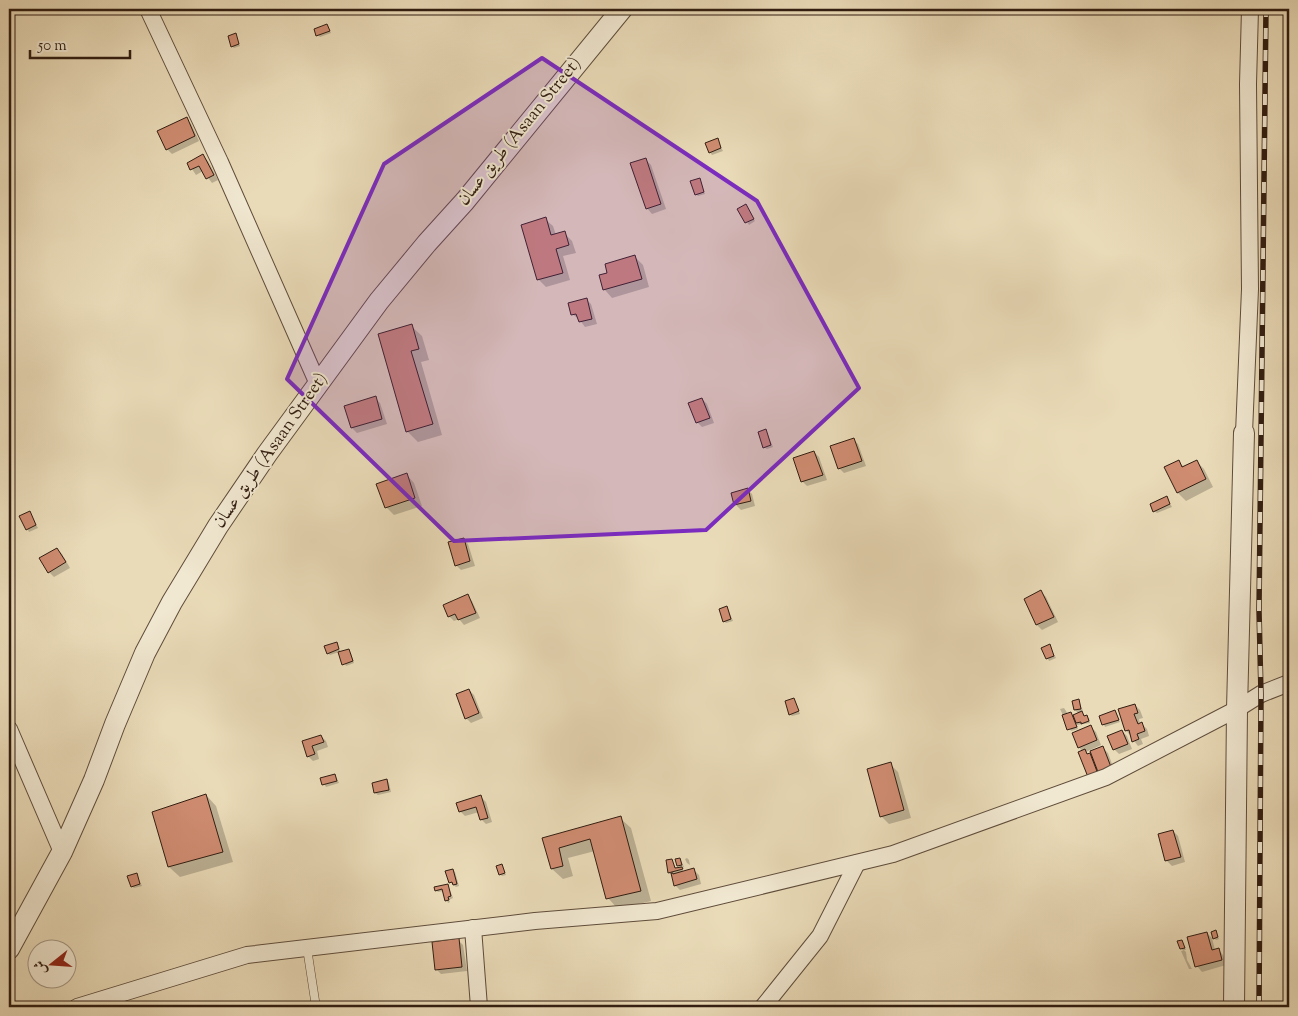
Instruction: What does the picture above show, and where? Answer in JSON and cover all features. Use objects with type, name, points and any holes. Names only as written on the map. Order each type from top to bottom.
[{"type":"street","points":[[148,9],[220,162],[318,384]]},
{"type":"street","name":"طريق عسان (Asaan Street)","points":[[9,949],[62,852],[94,780],[145,652],[172,602],[218,526],[318,384],[380,301],[427,243],[465,201],[622,9]]},
{"type":"street","points":[[1234,1007],[1237,709],[1244,433],[1250,289],[1248,84],[1250,9]]},
{"type":"street","points":[[77,1007],[102,1004],[247,956],[535,921],[657,911],[893,854],[1106,777],[1237,709],[1261,694],[1289,683]]},
{"type":"street","points":[[9,729],[62,852]]},
{"type":"street","points":[[763,1007],[820,936],[858,863]]},
{"type":"street","points":[[473,928],[479,1007]]},
{"type":"lane","points":[[306,948],[316,1007]]},
{"type":"highlighted area","points":[[542,58],[757,201],[859,388],[706,530],[454,541],[287,379],[384,164]]},
{"type":"building","points":[[327,24],[330,31],[316,36],[314,29]]},
{"type":"building","points":[[236,33],[239,44],[231,47],[228,36]]},
{"type":"building","points":[[187,117],[195,136],[166,150],[157,131]]},
{"type":"building","points":[[718,138],[721,148],[709,153],[705,143]]},
{"type":"building","points":[[203,154],[214,175],[206,179],[199,166],[190,170],[187,163]]},
{"type":"building","points":[[646,158],[661,204],[646,209],[630,163]]},
{"type":"building","points":[[700,178],[704,192],[695,195],[690,181]]},
{"type":"building","points":[[746,204],[754,219],[745,223],[737,209]]},
{"type":"building","points":[[546,217],[551,235],[565,231],[569,245],[556,249],[563,273],[537,280],[521,225]]},
{"type":"building","points":[[635,255],[642,279],[603,290],[599,275],[607,273],[605,264]]},
{"type":"building","points":[[587,298],[592,319],[579,322],[576,314],[571,315],[568,303]]},
{"type":"building","points":[[412,324],[419,349],[411,351],[433,424],[406,432],[378,334]]},
{"type":"building","points":[[376,396],[382,419],[351,428],[344,406]]},
{"type":"building","points":[[702,398],[710,418],[696,423],[688,403]]},
{"type":"building","points":[[766,429],[771,445],[763,448],[758,432]]},
{"type":"building","points":[[854,438],[862,461],[838,469],[830,446]]},
{"type":"building","points":[[814,451],[823,475],[801,482],[793,458]]},
{"type":"building","points":[[1179,460],[1182,467],[1197,460],[1206,479],[1177,493],[1164,467]]},
{"type":"building","points":[[407,473],[415,498],[385,508],[376,484]]},
{"type":"building","points":[[748,488],[751,501],[734,505],[731,493]]},
{"type":"building","points":[[1167,496],[1170,504],[1153,512],[1150,504]]},
{"type":"building","points":[[30,511],[36,525],[26,530],[19,516]]},
{"type":"building","points":[[464,538],[470,561],[455,566],[448,542]]},
{"type":"building","points":[[57,548],[66,562],[48,573],[39,558]]},
{"type":"building","points":[[1041,590],[1054,617],[1036,625],[1024,599]]},
{"type":"building","points":[[468,594],[476,613],[458,620],[455,614],[448,617],[443,605]]},
{"type":"building","points":[[727,606],[731,619],[723,622],[719,609]]},
{"type":"building","points":[[337,642],[339,649],[327,654],[324,646]]},
{"type":"building","points":[[1050,644],[1054,656],[1046,659],[1041,648]]},
{"type":"building","points":[[349,649],[353,661],[342,665],[338,652]]},
{"type":"building","points":[[469,689],[479,713],[465,719],[456,694]]},
{"type":"building","points":[[794,698],[799,711],[789,715],[785,701]]},
{"type":"building","points":[[1079,699],[1081,709],[1074,710],[1072,701]]},
{"type":"building","points":[[1135,704],[1138,713],[1134,714],[1138,724],[1142,722],[1145,731],[1137,734],[1139,739],[1132,742],[1129,730],[1125,731],[1118,709]]},
{"type":"building","points":[[1115,710],[1119,720],[1102,725],[1099,716]]},
{"type":"building","points":[[1082,711],[1084,716],[1087,715],[1089,721],[1081,724],[1081,722],[1076,723],[1073,715]]},
{"type":"building","points":[[1071,712],[1077,727],[1067,730],[1062,715]]},
{"type":"building","points":[[1091,725],[1097,740],[1078,748],[1072,733]]},
{"type":"building","points":[[1122,730],[1128,744],[1113,750],[1107,736]]},
{"type":"building","points":[[321,735],[324,742],[312,746],[315,754],[307,757],[302,741]]},
{"type":"building","points":[[1103,746],[1111,767],[1098,772],[1090,751]]},
{"type":"building","points":[[1085,749],[1087,754],[1090,753],[1098,774],[1088,777],[1078,752]]},
{"type":"building","points":[[891,762],[904,810],[880,817],[867,769]]},
{"type":"building","points":[[335,774],[337,781],[322,785],[320,778]]},
{"type":"building","points":[[387,779],[389,790],[374,793],[372,783]]},
{"type":"building","points":[[206,794],[223,852],[168,867],[152,812]]},
{"type":"building","points":[[481,795],[488,818],[480,820],[476,807],[459,812],[456,803]]},
{"type":"building","points":[[621,816],[641,891],[606,899],[590,839],[559,848],[563,866],[551,869],[542,838]]},
{"type":"building","points":[[1173,830],[1181,857],[1165,861],[1158,834]]},
{"type":"building","points":[[680,858],[682,865],[677,866],[675,859]]},
{"type":"building","points":[[672,859],[675,868],[682,867],[683,869],[668,873],[666,860]]},
{"type":"building","points":[[502,864],[505,873],[499,875],[496,866]]},
{"type":"building","points":[[694,868],[697,879],[674,886],[671,873]]},
{"type":"building","points":[[453,869],[457,884],[453,885],[452,882],[449,883],[445,871]]},
{"type":"building","points":[[137,873],[140,884],[131,887],[127,876]]},
{"type":"building","points":[[448,884],[451,896],[448,897],[449,900],[445,901],[442,889],[435,891],[434,887]]},
{"type":"building","points":[[1216,930],[1218,937],[1213,939],[1211,932]]},
{"type":"building","points":[[1207,932],[1212,950],[1219,948],[1222,960],[1195,967],[1187,937]]},
{"type":"building","points":[[459,938],[462,967],[435,970],[432,942]]},
{"type":"building","points":[[1182,940],[1185,948],[1180,949],[1177,941]]},
{"type":"railway","points":[[1259,1007],[1261,694],[1259,610],[1266,9]]}]
